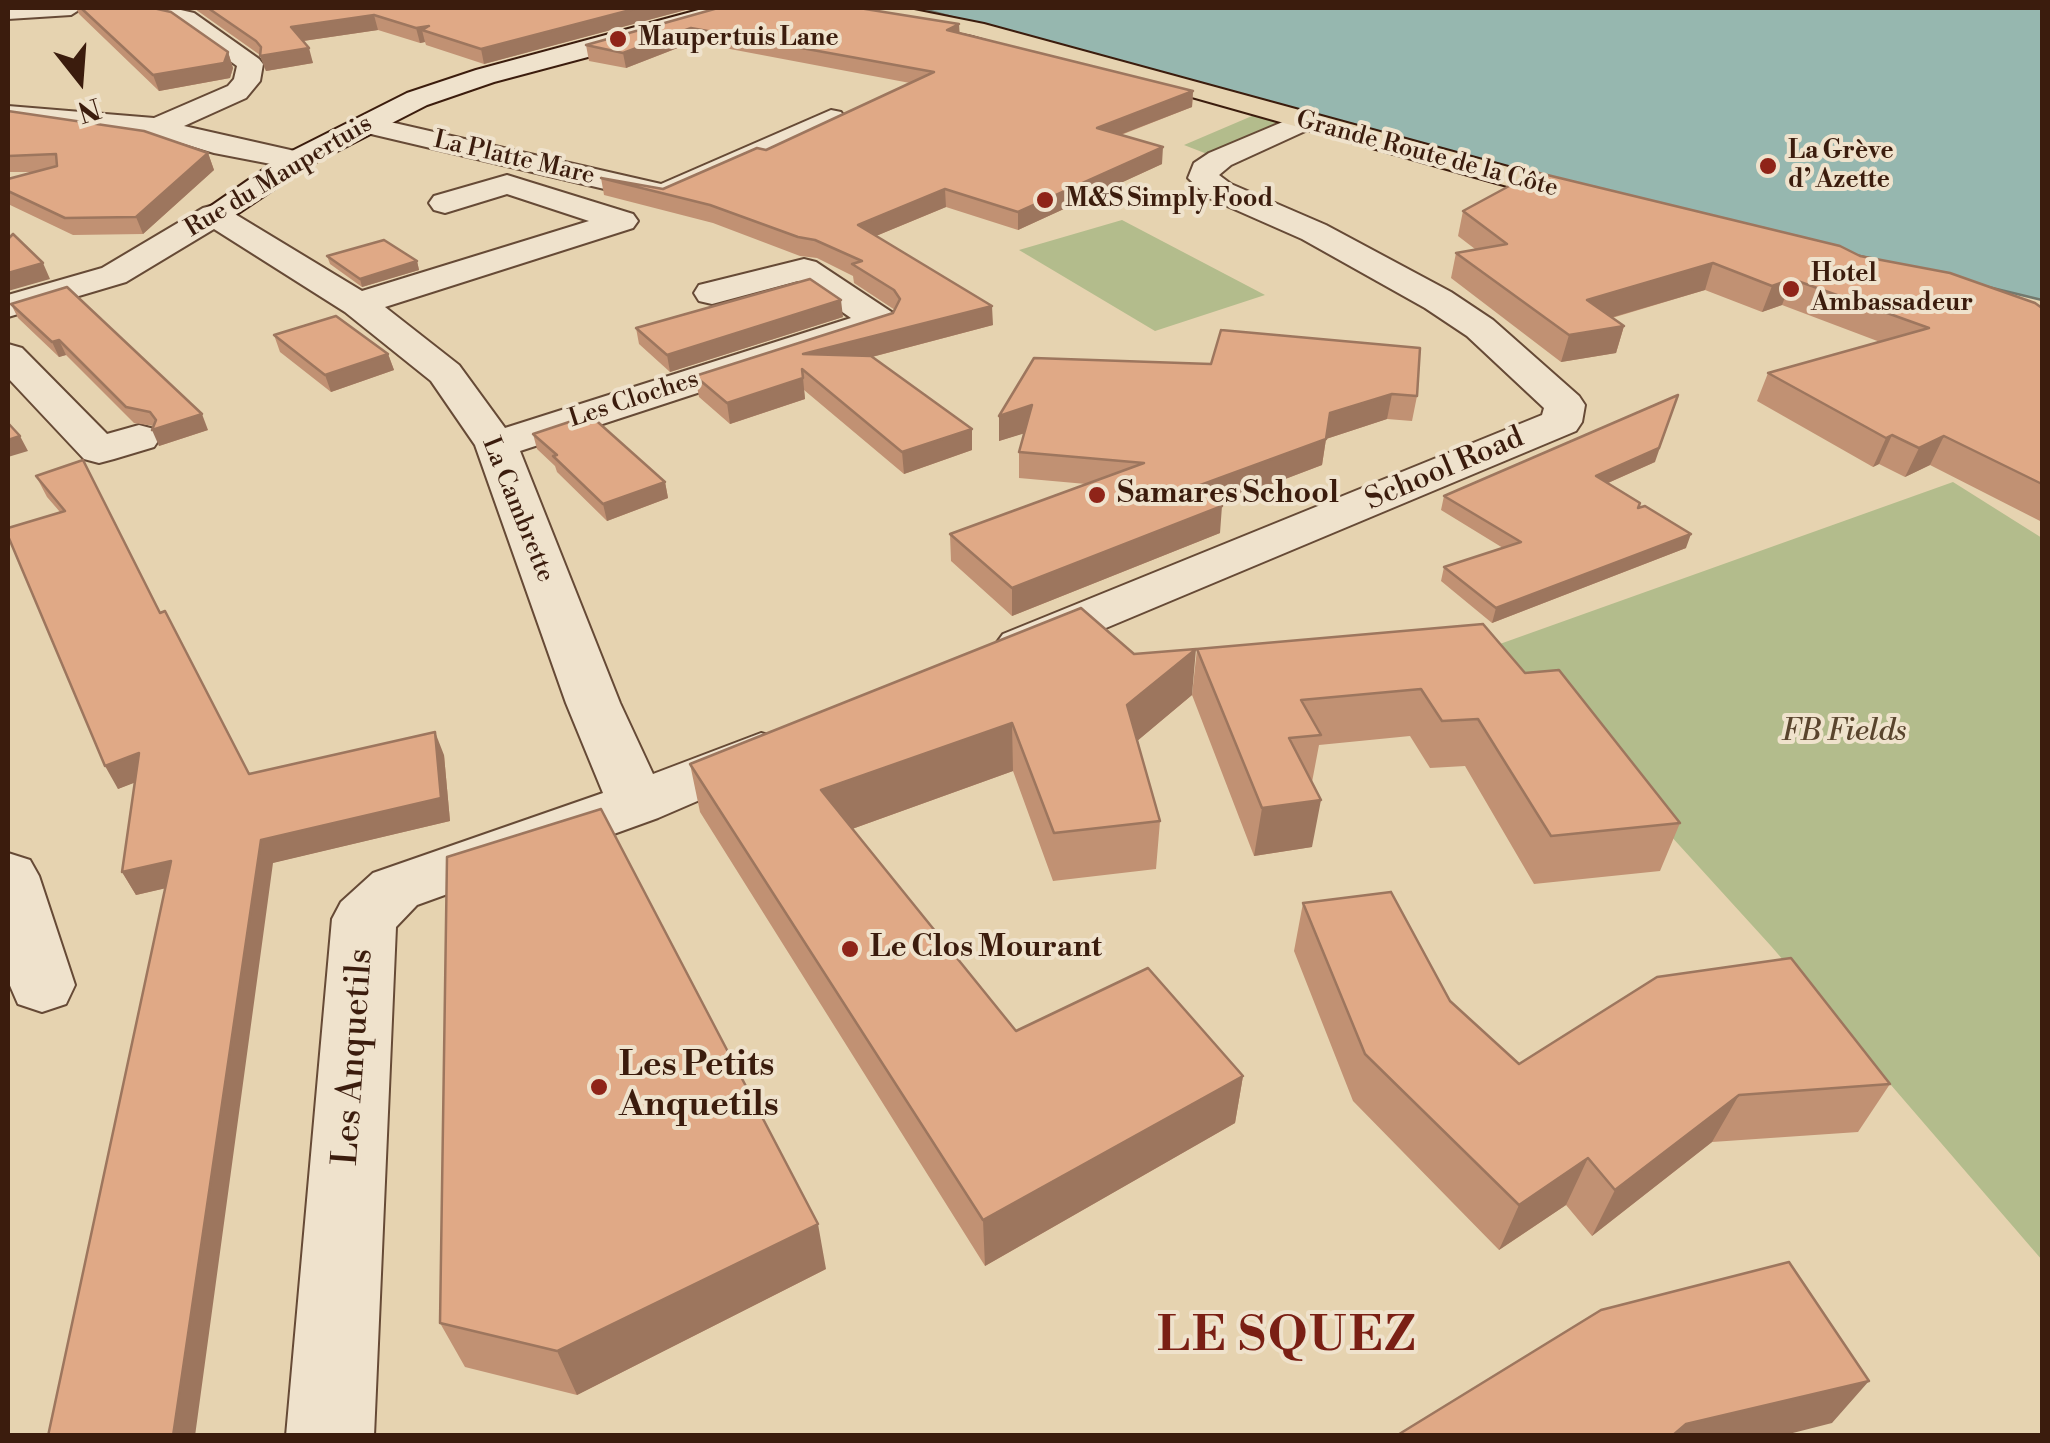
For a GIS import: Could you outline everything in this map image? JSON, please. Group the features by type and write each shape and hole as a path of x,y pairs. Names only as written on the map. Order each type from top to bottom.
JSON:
{"main road":[{"name":"Grande Route de la Côte","path":"872,8 976,29 1619,206"}],"street":[{"path":"8,12 72,8"},
{"path":"110,8 147,8 186,18 250,64 248,81 237,92 158,126"},
{"name":"Rue du Maupertuis","path":"8,306 114,275 297,160 417,99 728,8"},
{"path":"8,114 158,126 214,144 297,160"},
{"name":"La Platte Mare","path":"364,124 664,194 831,118"},
{"name":"School Road","path":"984,660 1561,422 1565,405 1480,328 1438,300 1314,232 1220,191 1203,178 1205,169 1220,159 1304,121"},
{"path":"358,304 622,221 507,184 445,203"},
{"name":"La Cambrette","path":"214,215 358,304 445,373 496,445 593,703 637,803"},
{"name":"Les Cloches","path":"496,445 880,321 804,269 712,293"},
{"path":"8,356 99,450 140,438"},
{"path":"637,803 793,738"},
{"name":"Les Anquetils","path":"330,1436 364,919 395,888 637,803"},
{"path":"8,876 42,984"}],"green space":[{"path":"1266,110 1304,121 1220,159 1184,145"},
{"path":"1122,220 1265,295 1155,331 1019,250"},
{"name":"FB Fields","path":"1953,482 2042,538 2042,1260 1771,946 1497,645"}],"water":[{"name":"La Grève d’ Azette","path":"919,8 2042,8 2042,300 1546,180"}],"building":[{"path":"81,8 153,8 171,12 228,52 224,63 153,75"},
{"path":"208,8 638,8 481,49 422,30 429,26 416,28 374,15 291,27 309,48 260,56 261,47 256,41"},
{"path":"718,8 859,8 959,24 947,30 1193,91 1097,128 1163,147 1018,212 945,189 858,225 992,306 803,354 871,356 972,429 902,452 802,369 803,378 727,403 695,376 893,313 900,299 894,290 852,264 862,261 815,240 710,205 601,178 663,189 757,148 766,150 934,72 691,28 623,53 586,45"},
{"path":"8,111 144,131 208,153 136,217 65,218 8,191 8,179 57,166 56,154 8,156"},
{"path":"1535,172 1840,246 1860,256 1950,273 2035,303 2042,308 2042,484 1944,436 1919,448 1892,435 1886,438 1768,373 1929,328 1792,279 1772,286 1713,263 1587,300 1624,326 1569,335 1456,253 1507,244 1463,211"},
{"path":"13,234 43,263 8,273 8,239"},
{"path":"384,240 417,261 360,279 327,256"},
{"path":"810,279 841,300 667,355 636,328"},
{"path":"67,287 202,414 152,430 156,420 150,412 126,407 59,340 52,342 11,304"},
{"path":"336,316 388,354 325,375 274,335"},
{"path":"1221,330 1420,348 1417,396 1392,394 1330,413 1326,439 1195,487 1222,506 1012,588 950,534 1144,463 1019,452 1032,405 999,416 1034,358 1211,364"},
{"path":"1678,395 1659,448 1596,476 1640,503 1638,508 1645,506 1691,534 1496,608 1444,567 1521,542 1444,496"},
{"path":"590,415 665,482 603,504 533,434"},
{"path":"8,423 20,436 8,440"},
{"path":"83,460 160,613 165,611 249,774 435,732 441,798 261,840 173,1436 48,1436 171,861 122,872 139,753 105,766 8,536 8,528 65,511 36,476"},
{"name":"Le Clos Mourant","path":"1081,608 1134,654 1196,649 1127,705 1160,821 1054,833 1012,723 821,790 1016,1031 1148,968 1243,1076 983,1220 690,764"},
{"path":"1483,624 1525,673 1559,670 1680,823 1551,836 1478,719 1442,721 1421,689 1301,700 1321,735 1289,738 1321,800 1262,808 1197,649"},
{"name":"Les Petits Anquetils","path":"601,809 818,1224 557,1351 440,1323 447,857"},
{"path":"1391,892 1450,1001 1519,1064 1657,977 1791,958 1890,1084 1739,1095 1615,1190 1588,1158 1519,1205 1365,1054 1303,903"},
{"path":"1789,1262 1869,1381 1686,1424 1672,1436 1396,1436 1601,1310"}],"place":[{"name":"Maupertuis Lane","path":"618,39"},
{"name":"La Grève d’ Azette","path":"1768,166"},
{"name":"M&S Simply Food","path":"1045,200"},
{"name":"Hotel Ambassadeur","path":"1791,289"},
{"name":"Samares School","path":"1097,495"},
{"name":"Le Clos Mourant","path":"850,949"},
{"name":"Les Petits Anquetils","path":"599,1087"}],"district":[{"name":"LE SQUEZ","path":"1287,1339"}]}
